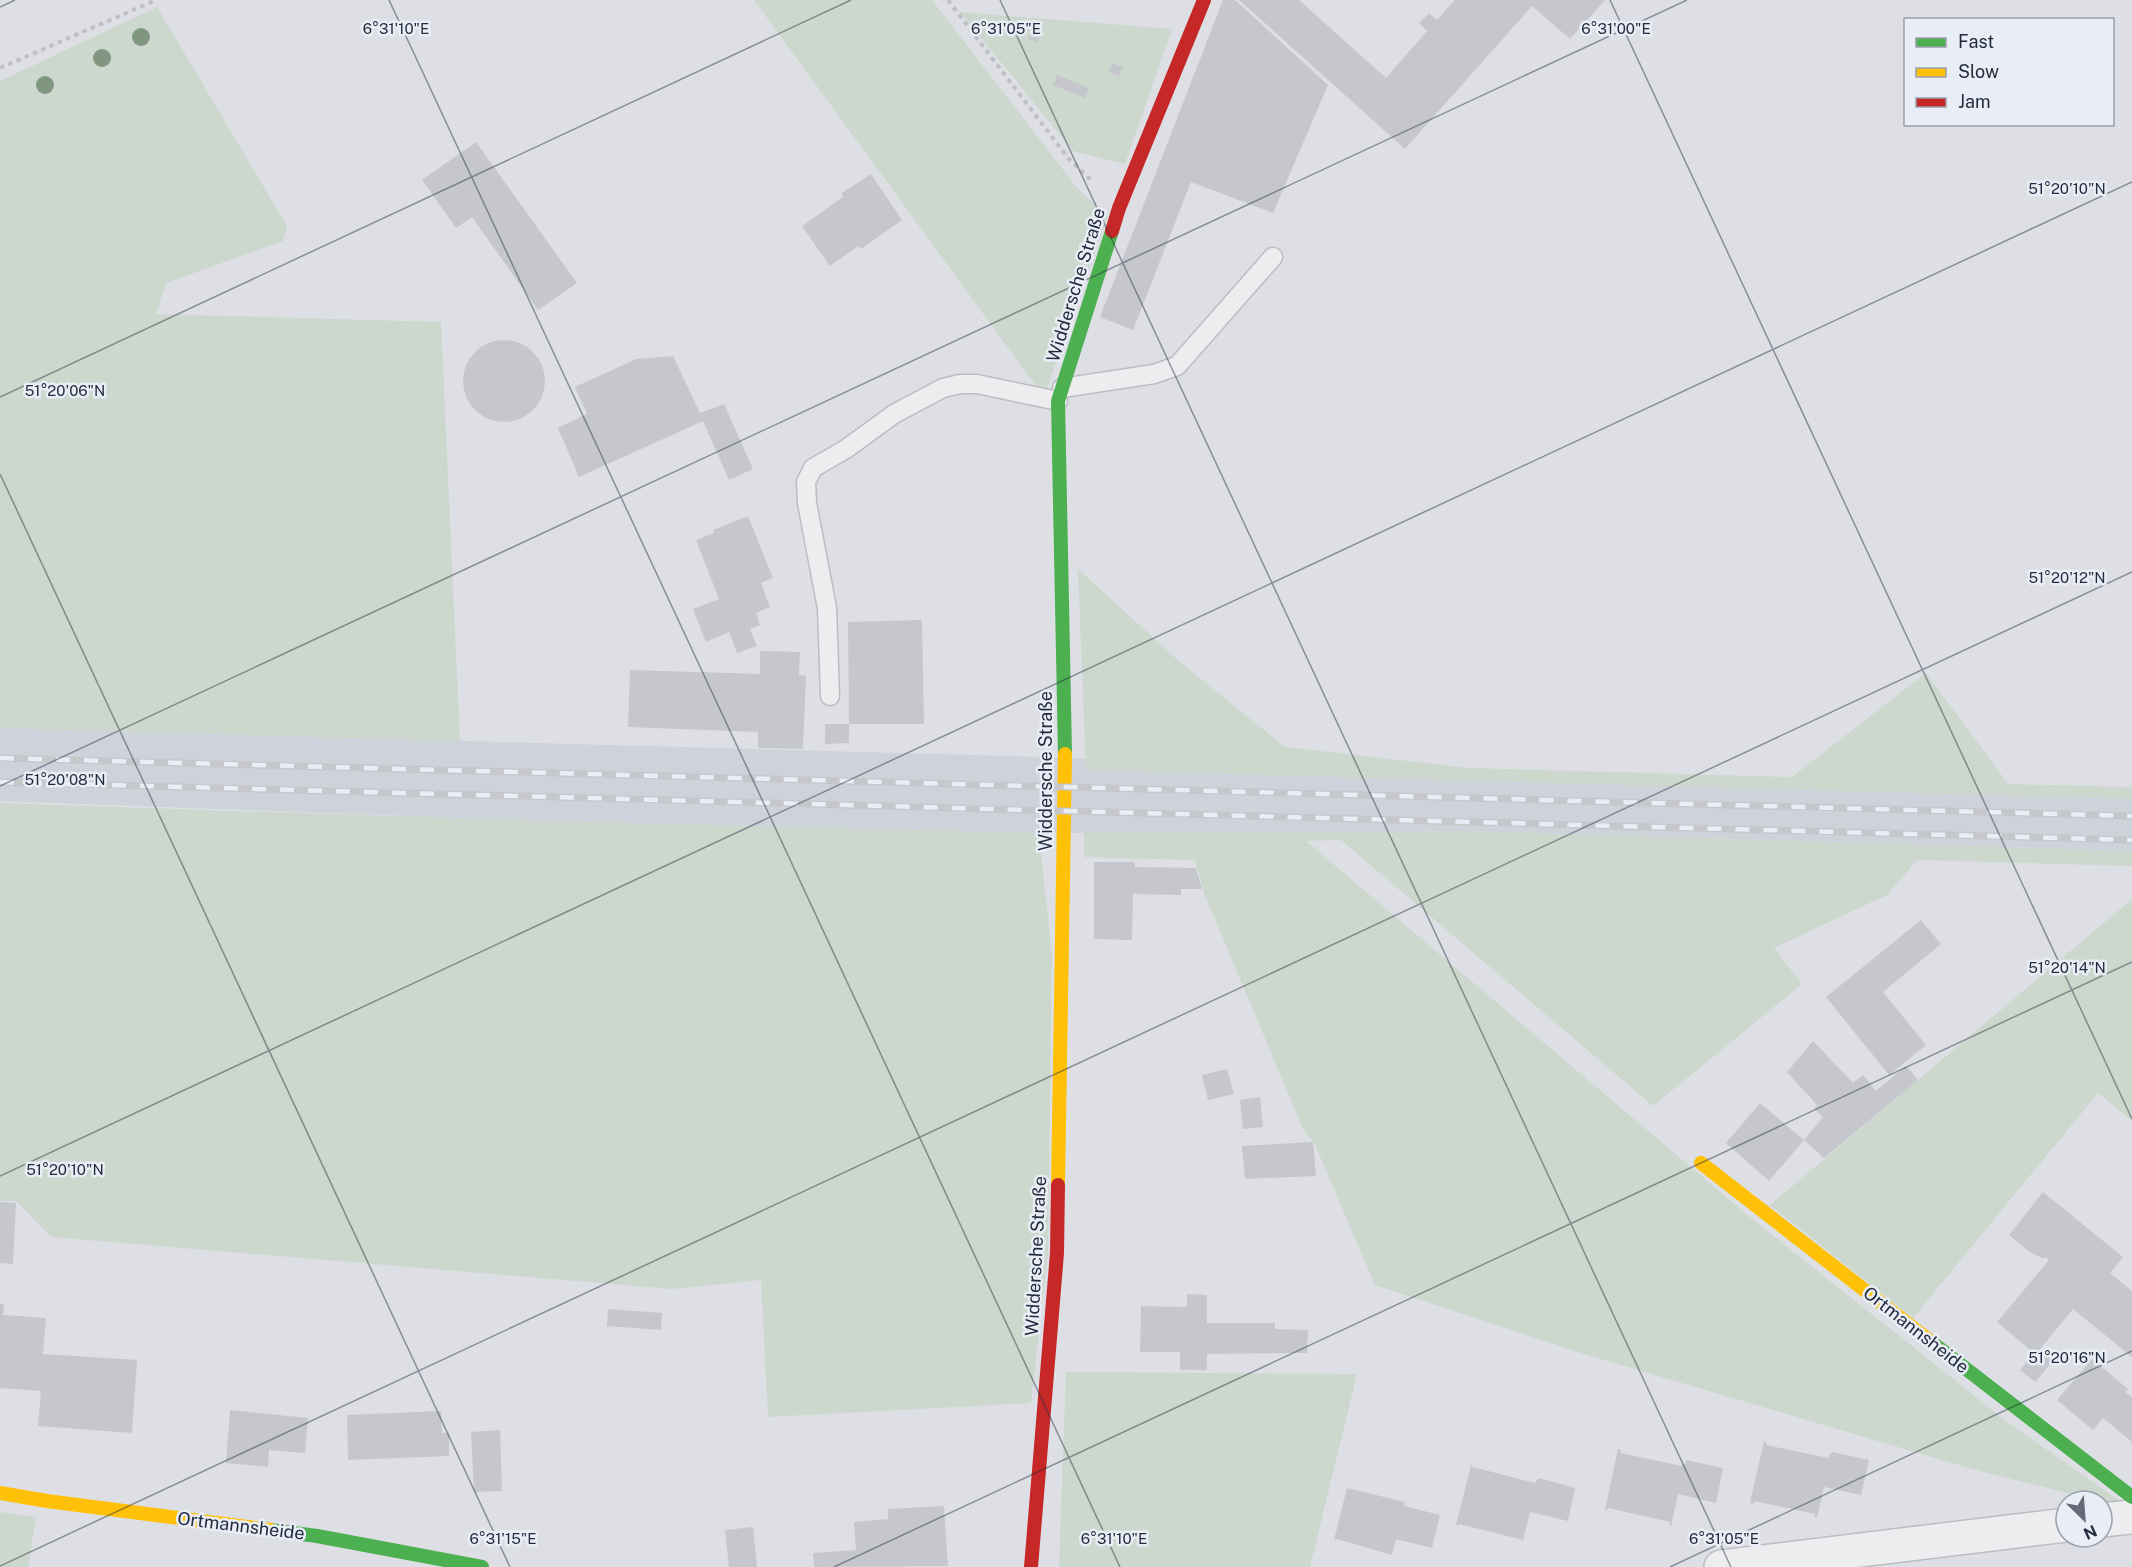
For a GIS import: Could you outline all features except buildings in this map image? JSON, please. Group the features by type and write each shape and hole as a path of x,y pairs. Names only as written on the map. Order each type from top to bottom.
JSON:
{"street":[{"name":"Widdersche Straße","path":"1031,1567 1057,1253 1066,787 1060,395 1119,208 1204,0"},
{"name":"Ortmannsheide","path":"1701,1163 2132,1497"},
{"name":"Ortmannsheide","path":"0,1493 317,1536 482,1567"},
{"path":"2114,1519 2132,1517"},
{"path":"1721,1567 2054,1526"}],"lane":[{"path":"830,696 827,608 807,503 806,482 813,468 846,449 894,414 943,388 960,384 977,384 1060,395 1154,374 1177,366 1273,256"}],"path":[{"path":"0,68 156,0"},
{"path":"948,0 1068,158 1119,208"}],"shaded area":[{"path":"754,0 932,0 1078,189 1108,216 1044,397"},
{"path":"157,7 287,226 283,241 166,283 156,314 441,322 460,741 0,728 0,81"},
{"path":"960,12 1172,29 1125,164 1073,151"},
{"path":"1078,569 1180,662 1285,747 1470,768 1792,777 1926,673 2008,784 2132,787 2132,799 1086,770"},
{"path":"0,728 1041,757 1086,759 1087,770 2132,799 2132,851 1470,831 1039,833 546,821 0,801"},
{"path":"0,803 546,821 1039,833 1052,958 1048,1252 1031,1403 768,1417 761,1280 672,1289 51,1237 16,1201 0,1201"},
{"path":"1470,831 2132,851 2132,866 1917,860 1887,895 1774,948 1802,984 1653,1106 1341,840 1306,841 1751,1218 2006,1421 2103,1489 2054,1490 1979,1471 1587,1355 1375,1285 1314,1142 1303,1129 1204,893 1195,860 1084,857 1084,832"},
{"path":"2132,899 2132,1121 2098,1093 1913,1318 1770,1205"},
{"path":"1066,1372 1357,1374 1310,1567 1059,1567"},
{"path":"2114,1497 2131,1509 2114,1505"},
{"path":"0,1512 36,1517 28,1567 0,1567"}],"railway":[{"path":"0,758 2132,816"},
{"path":"0,782 2132,840"}],"traffic: fast":[{"path":"1065,754 1058,401 1112,231"},
{"path":"1930,1341 2132,1497"},
{"path":"271,1530 317,1536 482,1567"}],"traffic: slow":[{"path":"1058,1185 1065,754"},
{"path":"1701,1163 1930,1341"},
{"path":"0,1493 271,1530"}],"traffic: jam":[{"path":"1112,231 1119,208 1204,0"},
{"path":"1031,1567 1057,1253 1058,1185"}]}
